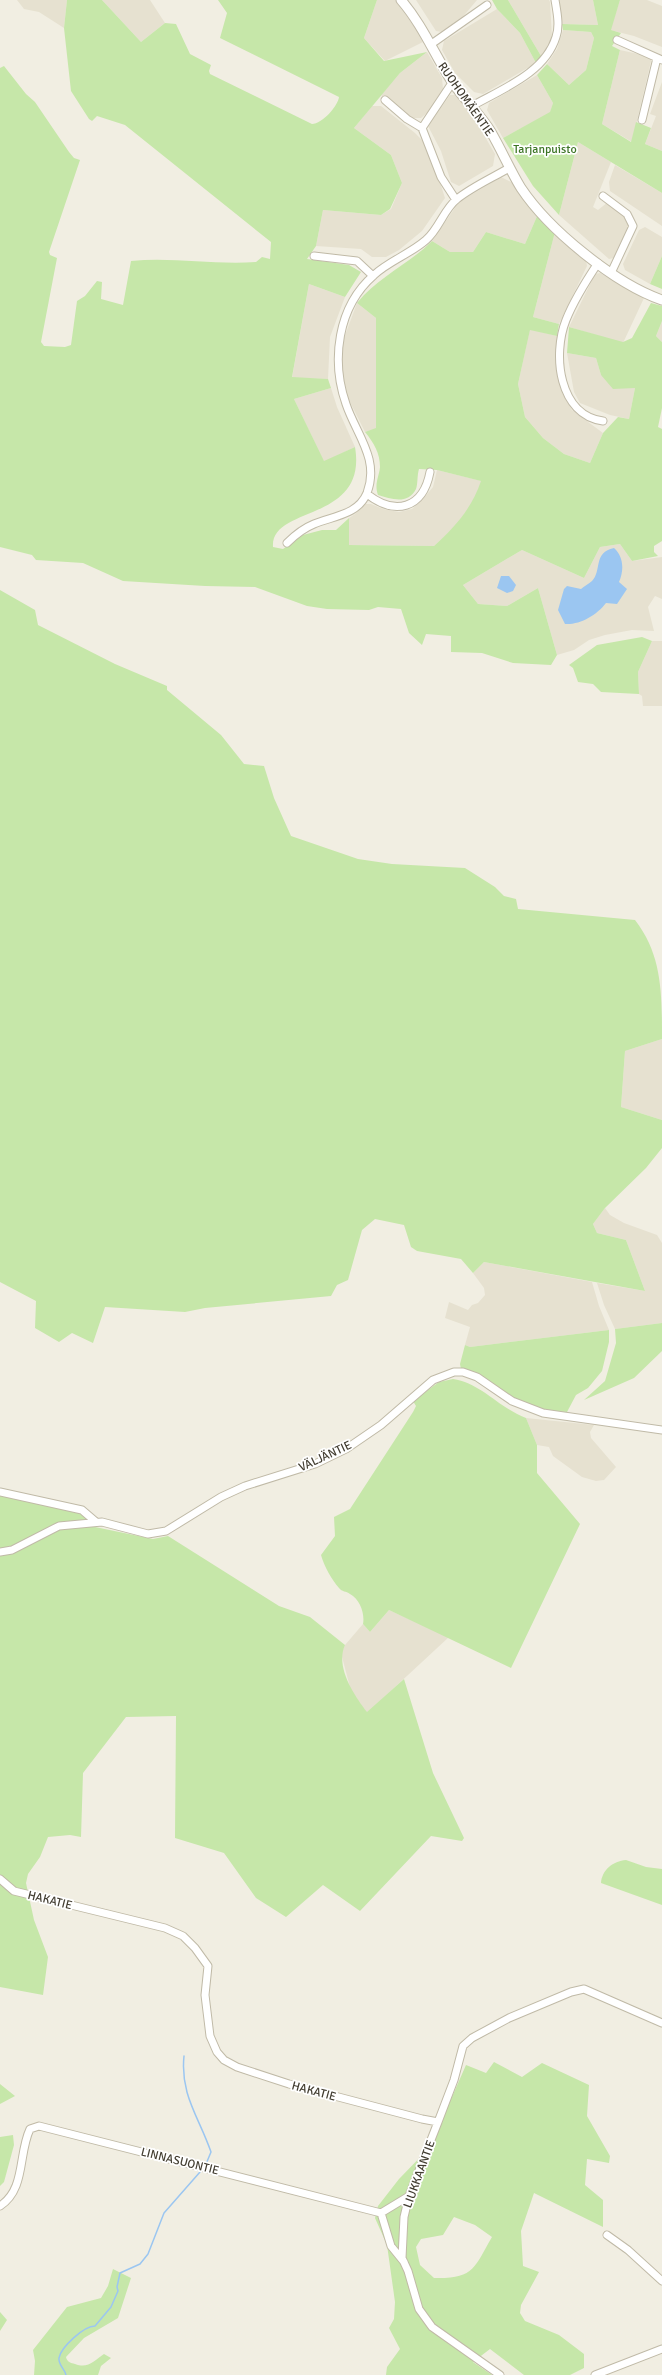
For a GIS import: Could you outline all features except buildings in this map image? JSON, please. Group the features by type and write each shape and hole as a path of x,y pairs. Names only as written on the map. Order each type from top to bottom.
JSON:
{"street":[{"name":"RUOHOMÄENTIE","path":"401,0 423,30 452,83 472,106 491,132 509,168 533,205 611,273 636,289 662,300"},
{"path":"472,106 532,71 542,62 557,37 558,20 555,0"},
{"path":"430,45 487,5"},
{"path":"616,40 659,59 642,120"},
{"path":"422,128 452,83"},
{"path":"385,100 407,119 422,128 441,177 456,200"},
{"path":"287,543 306,528 345,515 357,506 367,494 370,479 369,454 345,403 338,374 338,352 341,332 348,311 373,276 415,250 428,239 456,200 509,168"},
{"path":"603,196 627,214 633,226 611,273"},
{"path":"314,256 357,261 373,276"},
{"path":"598,263 566,321 561,338 560,357 561,372 568,398 585,416 603,421"},
{"path":"367,494 384,504 396,507 405,506 413,503 422,494 428,484 430,472"},
{"name":"VÄLJÄNTIE","path":"0,1552 12,1550 59,1526 96,1522 148,1534 166,1531 221,1497 245,1486 315,1464 346,1449 381,1425 433,1380 454,1372 463,1372 477,1377 512,1401 543,1413 662,1430"},
{"path":"0,1492 82,1510 96,1522"},
{"name":"HAKATIE","path":"0,1879 14,1891 165,1928 183,1936 195,1948 208,1966 205,1995 210,2036 219,2056 228,2063 288,2084 438,2122"},
{"path":"438,2122 454,2080 463,2046 472,2038 508,2018 571,1992 584,1989 662,2023"},
{"name":"LIUKKAANTIE","path":"438,2122 409,2196 402,2241 404,2262 419,2309 432,2327 500,2375"},
{"name":"LINNASUONTIE","path":"0,2206 12,2194 17,2185 27,2135 33,2126 39,2126 381,2213"},
{"path":"404,2262 391,2246 381,2213 409,2196"},
{"path":"607,2235 628,2250 662,2281"},
{"path":"595,2375 662,2349"}],"shaded area":[{"path":"17,0 67,0 64,28 39,12 24,9"},
{"path":"102,0 150,0 165,23 141,42"},
{"path":"377,0 396,0 413,22 423,42 385,61 364,38"},
{"path":"416,0 477,0 461,19 442,32 436,31"},
{"path":"508,0 549,0 552,37 547,49 541,56"},
{"path":"557,0 593,0 598,25 562,24"},
{"path":"620,0 647,0 662,6 662,47 634,36 610,30"},
{"path":"497,9 520,33 536,63 483,94 474,92 455,73 442,50 444,41"},
{"path":"563,30 591,32 594,38 586,70 569,85 547,64 557,49"},
{"path":"620,50 652,57 632,142 602,124"},
{"path":"427,52 442,78 443,89 428,112 421,118 411,118 381,95 400,73"},
{"path":"537,75 553,103 550,113 503,138 487,110 489,103"},
{"path":"662,82 662,151 645,144 656,116 650,114"},
{"path":"450,95 456,95 467,106 495,154 493,166 459,186 451,182 441,151 428,126"},
{"path":"372,106 381,106 424,142 431,155 445,198 422,231 399,250 386,257 372,257 361,249 316,246 323,210 381,215 391,209 402,183 391,155 354,128"},
{"path":"578,142 611,162 593,207 598,210 608,202 627,215 630,225 614,258 609,259 559,215"},
{"path":"615,165 662,193 662,226 610,191 609,182"},
{"path":"501,177 513,183 538,214 525,244 486,232 473,252 450,252 432,241 459,202"},
{"path":"645,227 662,237 662,256 650,284 625,270 623,264 639,230"},
{"path":"555,232 586,260 587,266 559,324 533,317"},
{"path":"600,273 644,298 623,343 569,327 595,274"},
{"path":"309,284 345,297 330,337 328,379 292,378"},
{"path":"357,303 376,318 376,429 365,432 345,392 341,368 344,338"},
{"path":"662,321 662,342 656,336"},
{"path":"530,329 557,336 557,360 562,393 572,410 603,433 590,463 564,454 543,438 525,417 518,384"},
{"path":"567,353 596,358 601,375 635,388 629,419 610,415 580,403 574,392"},
{"path":"331,388 337,407 355,447 324,462 294,399"},
{"path":"437,470 482,481 473,502 456,526 434,546 349,545 349,518 355,514 363,504 371,504 383,509 399,512 412,509 433,487"},
{"path":"620,544 632,561 662,557 662,599 655,596 648,607 654,631 632,630 605,635 589,640 574,650 557,655 538,588 507,606 478,604 463,585 522,550 584,578 600,547"},
{"path":"652,641 662,641 662,706 643,706 642,696 639,694 638,672"},
{"path":"662,1039 662,1120 621,1107 625,1051"},
{"path":"605,1208 610,1215 624,1223 657,1235 662,1243 662,1323 615,1329 604,1305 597,1283 645,1291 626,1240 597,1233 593,1224"},
{"path":"484,1262 592,1282 599,1306 609,1330 470,1347 465,1345 470,1327 445,1318 449,1302 468,1310 472,1305 478,1303 485,1295 484,1288 473,1273"},
{"path":"526,1418 594,1425 590,1432 591,1438 616,1467 604,1480 596,1481 582,1477 553,1456 549,1447 537,1445"},
{"path":"389,1610 449,1637 367,1713 351,1691 341,1653 345,1645 363,1624 370,1632"}],"green space":[{"path":"67,0 102,0 141,42 165,23 176,24 190,54 211,65 209,71 210,74 312,124 320,121 329,114 336,105 339,97 220,38 227,13 218,0 377,0 364,38 384,61 427,52 400,73 354,128 391,155 402,183 390,209 381,215 323,210 316,246 307,259 349,265 361,272 345,297 309,284 292,377 328,379 331,388 294,399 324,461 355,447 355,471 347,489 334,501 318,510 286,524 276,534 273,547 283,549 303,535 322,530 336,530 349,518 349,545 434,546 456,524 473,500 481,481 437,470 419,469 416,489 409,497 399,500 378,495 376,487 380,467 379,457 374,444 365,432 376,428 376,318 357,303 375,285 432,241 450,252 473,252 486,232 525,244 538,214 555,232 533,317 559,324 557,336 530,330 518,384 525,417 543,438 564,454 590,463 603,433 618,417 629,419 635,388 613,389 601,375 596,358 567,353 569,327 623,342 632,338 651,303 662,306 662,321 656,336 662,342 662,408 658,427 662,429 662,541 654,546 654,552 658,556 632,561 620,544 600,547 584,578 522,550 463,585 478,604 507,606 538,588 557,655 551,665 513,663 482,653 451,652 451,636 426,634 422,645 409,633 401,609 378,607 369,610 327,609 307,606 255,587 205,586 123,581 83,563 36,560 32,555 0,547 0,68 4,66 26,94 35,102 69,152 74,158 80,160 49,252 50,255 57,258 41,342 44,346 65,347 71,345 77,301 85,296 97,281 102,282 101,299 123,305 131,261 162,260 240,263 256,262 262,257 270,259 271,242 125,125 97,116 92,121 89,119 71,91 64,28"},
{"path":"492,0 508,0 541,56 536,63 520,33 497,9"},
{"name":"Tarjanpuisto","path":"593,0 620,0 611,30 621,33 612,46 620,50 602,124 631,142 636,122 651,128 645,144 662,151 662,193 578,142 559,215 533,186 503,138 550,112 553,103 537,75 547,64 569,85 586,70 594,38 591,32 563,30 562,24 598,25"},
{"path":"662,256 662,289 650,284"},
{"path":"0,590 35,610 38,625 115,664 167,686 167,690 221,735 244,764 264,766 274,798 291,836 358,859 392,864 465,868 495,887 504,896 516,899 518,909 635,920 651,947 659,975 662,1006 662,1039 625,1051 621,1107 662,1120 662,1148 646,1168 605,1208 593,1224 597,1233 626,1240 645,1291 484,1262 473,1273 461,1259 417,1251 411,1247 404,1225 375,1219 362,1230 348,1280 337,1285 331,1296 205,1308 185,1312 105,1307 93,1343 72,1333 59,1342 35,1328 36,1301 0,1282"},
{"path":"642,637 652,641 638,672 639,694 601,692 593,684 578,682 573,668 569,665 597,645"},
{"path":"662,1323 662,1351 634,1378 584,1400 605,1381 616,1343 615,1329"},
{"path":"609,1330 609,1342 602,1371 588,1388 576,1395 567,1412 538,1408 512,1398 461,1369 460,1364 465,1345 470,1347"},
{"path":"453,1379 472,1385 516,1414 526,1418 537,1445 537,1473 580,1524 511,1668 389,1610 370,1632 363,1624 362,1611 357,1599 349,1593 341,1590 336,1585 326,1568 321,1555 335,1536 334,1517 350,1509 413,1412 416,1406 413,1401 439,1382"},
{"path":"0,1490 71,1504 95,1527 153,1539 168,1536 279,1606 310,1617 345,1645 342,1662 344,1671 352,1689 367,1712 404,1679 433,1773 464,1838 462,1841 431,1836 360,1911 323,1885 286,1917 256,1898 224,1853 175,1838 176,1716 126,1717 83,1773 81,1837 70,1835 48,1837 40,1857 28,1874 26,1883 34,1920 48,1957 43,1995 0,1987"},
{"path":"626,1860 646,1867 662,1869 662,1905 601,1883 606,1870 609,1867 617,1862"},
{"path":"494,2062 522,2077 542,2063 589,2085 587,2116 610,2156 609,2163 587,2159 585,2185 603,2200 603,2227 534,2193 521,2231 523,2266 539,2272 521,2305 520,2313 525,2321 559,2335 584,2354 584,2368 570,2375 524,2375 490,2349 473,2362 492,2375 386,2375 387,2367 400,2349 389,2328 394,2319 395,2302 387,2245 375,2218 378,2206 399,2179 430,2147 466,2065 486,2073","holes":["454,2217 475,2225 492,2237 481,2257 471,2270 465,2274 457,2276 434,2278 420,2265 416,2247 421,2239 443,2235"]},
{"path":"0,2084 15,2096 0,2104"},
{"path":"13,2135 14,2145 4,2182 0,2186 0,2137"},
{"path":"113,2269 131,2278 118,2318 84,2338 66,2357 71,2363 84,2366 91,2364 104,2354 111,2358 101,2366 98,2375 34,2375 35,2361 33,2350 67,2307 101,2298 108,2286"},
{"path":"0,2312 7,2320 0,2331"}],"water":[{"path":"614,548 620,556 622,564 622,573 619,582 627,589 617,604 606,603 588,618 576,623 565,624 558,610 564,589 567,586 581,589 591,582 595,577 600,558 603,553"},
{"path":"501,576 509,576 516,585 513,591 507,593 497,588"}],"waterway":[{"path":"184,2056 185,2083 188,2094 211,2152 206,2164"},
{"path":"66,2375 59,2360 64,2348 79,2333 85,2329 95,2326 111,2307 118,2291 117,2287 120,2273 140,2264 148,2254 164,2213 200,2172"}]}
